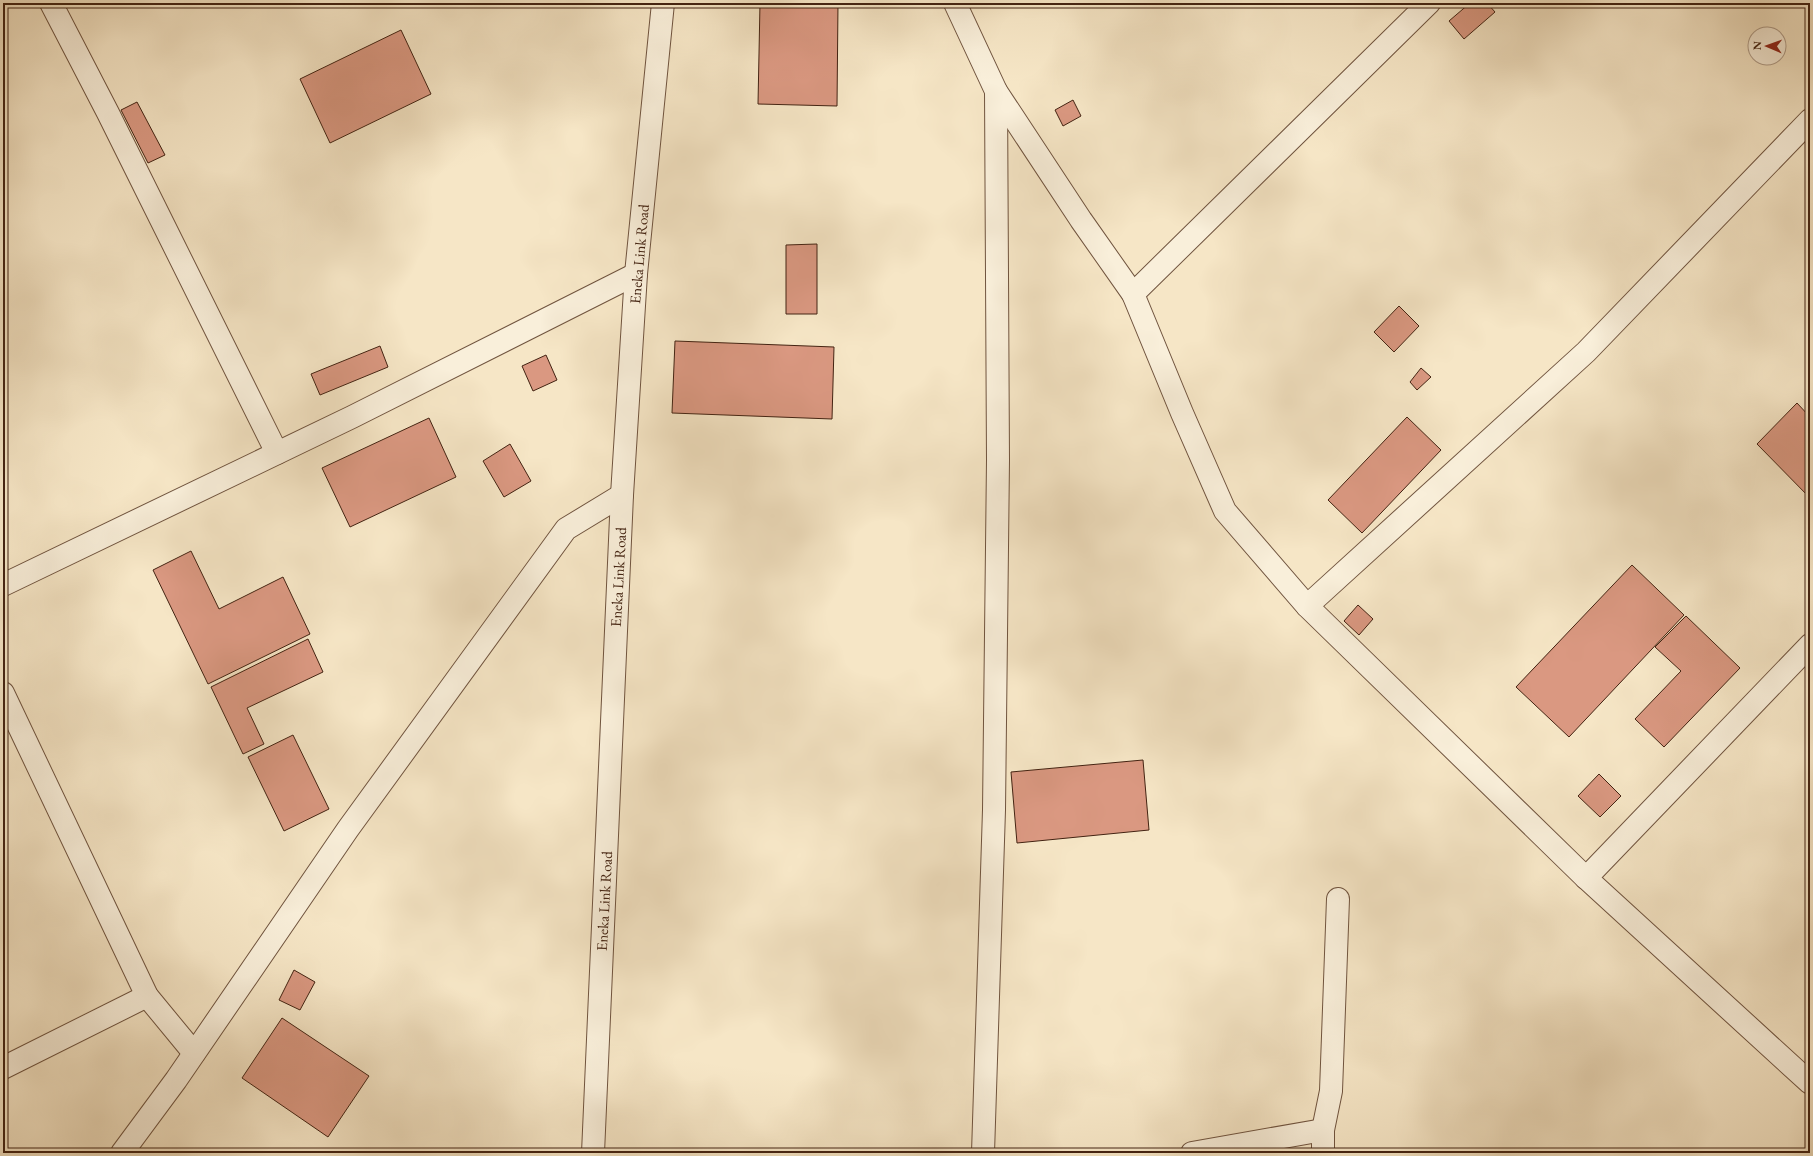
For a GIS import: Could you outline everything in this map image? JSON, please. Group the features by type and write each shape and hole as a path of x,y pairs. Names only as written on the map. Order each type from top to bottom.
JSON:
{"street":[{"path":"51,3 108,113 276,453"},
{"name":"Eneka Link Road","path":"592,1153 622,495 636,274 663,3"},
{"path":"955,3 996,91 1081,220 1133,294 1182,414 1225,511 1308,606 1586,878 1810,1083"},
{"path":"1133,294 1429,3"},
{"path":"983,1153 994,794 998,460 996,91"},
{"path":"1308,606 1586,352 1810,120"},
{"path":"3,585 276,453 636,274"},
{"path":"122,1153 194,1053 353,823 566,529 622,495"},
{"path":"1586,878 1810,645"},
{"path":"3,693 147,996 194,1053"},
{"path":"1323,1153 1323,1130 1331,1091 1338,899"},
{"path":"3,1068 147,996"},
{"path":"1192,1153 1323,1130"}],"building":[{"path":"760,3 838,3 837,106 758,104"},
{"path":"1470,3 1487,3 1495,12 1464,39 1449,21"},
{"path":"401,30 431,94 330,143 300,79"},
{"path":"1073,100 1081,116 1063,126 1055,110"},
{"path":"137,102 165,155 148,163 121,110"},
{"path":"817,244 817,314 786,314 786,245"},
{"path":"1399,306 1419,326 1394,352 1374,332"},
{"path":"675,341 834,347 832,419 672,413"},
{"path":"380,346 388,367 320,395 311,374"},
{"path":"546,355 557,380 533,391 522,366"},
{"path":"1421,368 1431,377 1417,390 1410,382"},
{"path":"1797,403 1810,417 1810,498 1757,444"},
{"path":"1407,417 1441,450 1362,533 1328,500"},
{"path":"429,418 456,477 350,527 322,468"},
{"path":"510,444 531,481 504,497 483,461"},
{"path":"191,551 219,609 283,577 310,634 208,684 153,570"},
{"path":"1632,565 1684,615 1569,737 1516,687"},
{"path":"1358,605 1373,619 1359,635 1344,621"},
{"path":"1686,616 1740,668 1664,747 1635,719 1681,671 1655,647"},
{"path":"308,639 323,672 247,708 264,744 243,754 211,687"},
{"path":"293,735 329,809 284,831 248,757"},
{"path":"1143,760 1149,830 1017,843 1011,772"},
{"path":"1599,774 1621,796 1600,817 1578,796"},
{"path":"294,970 315,982 300,1010 279,1000"},
{"path":"282,1018 369,1076 328,1137 242,1078"}]}
